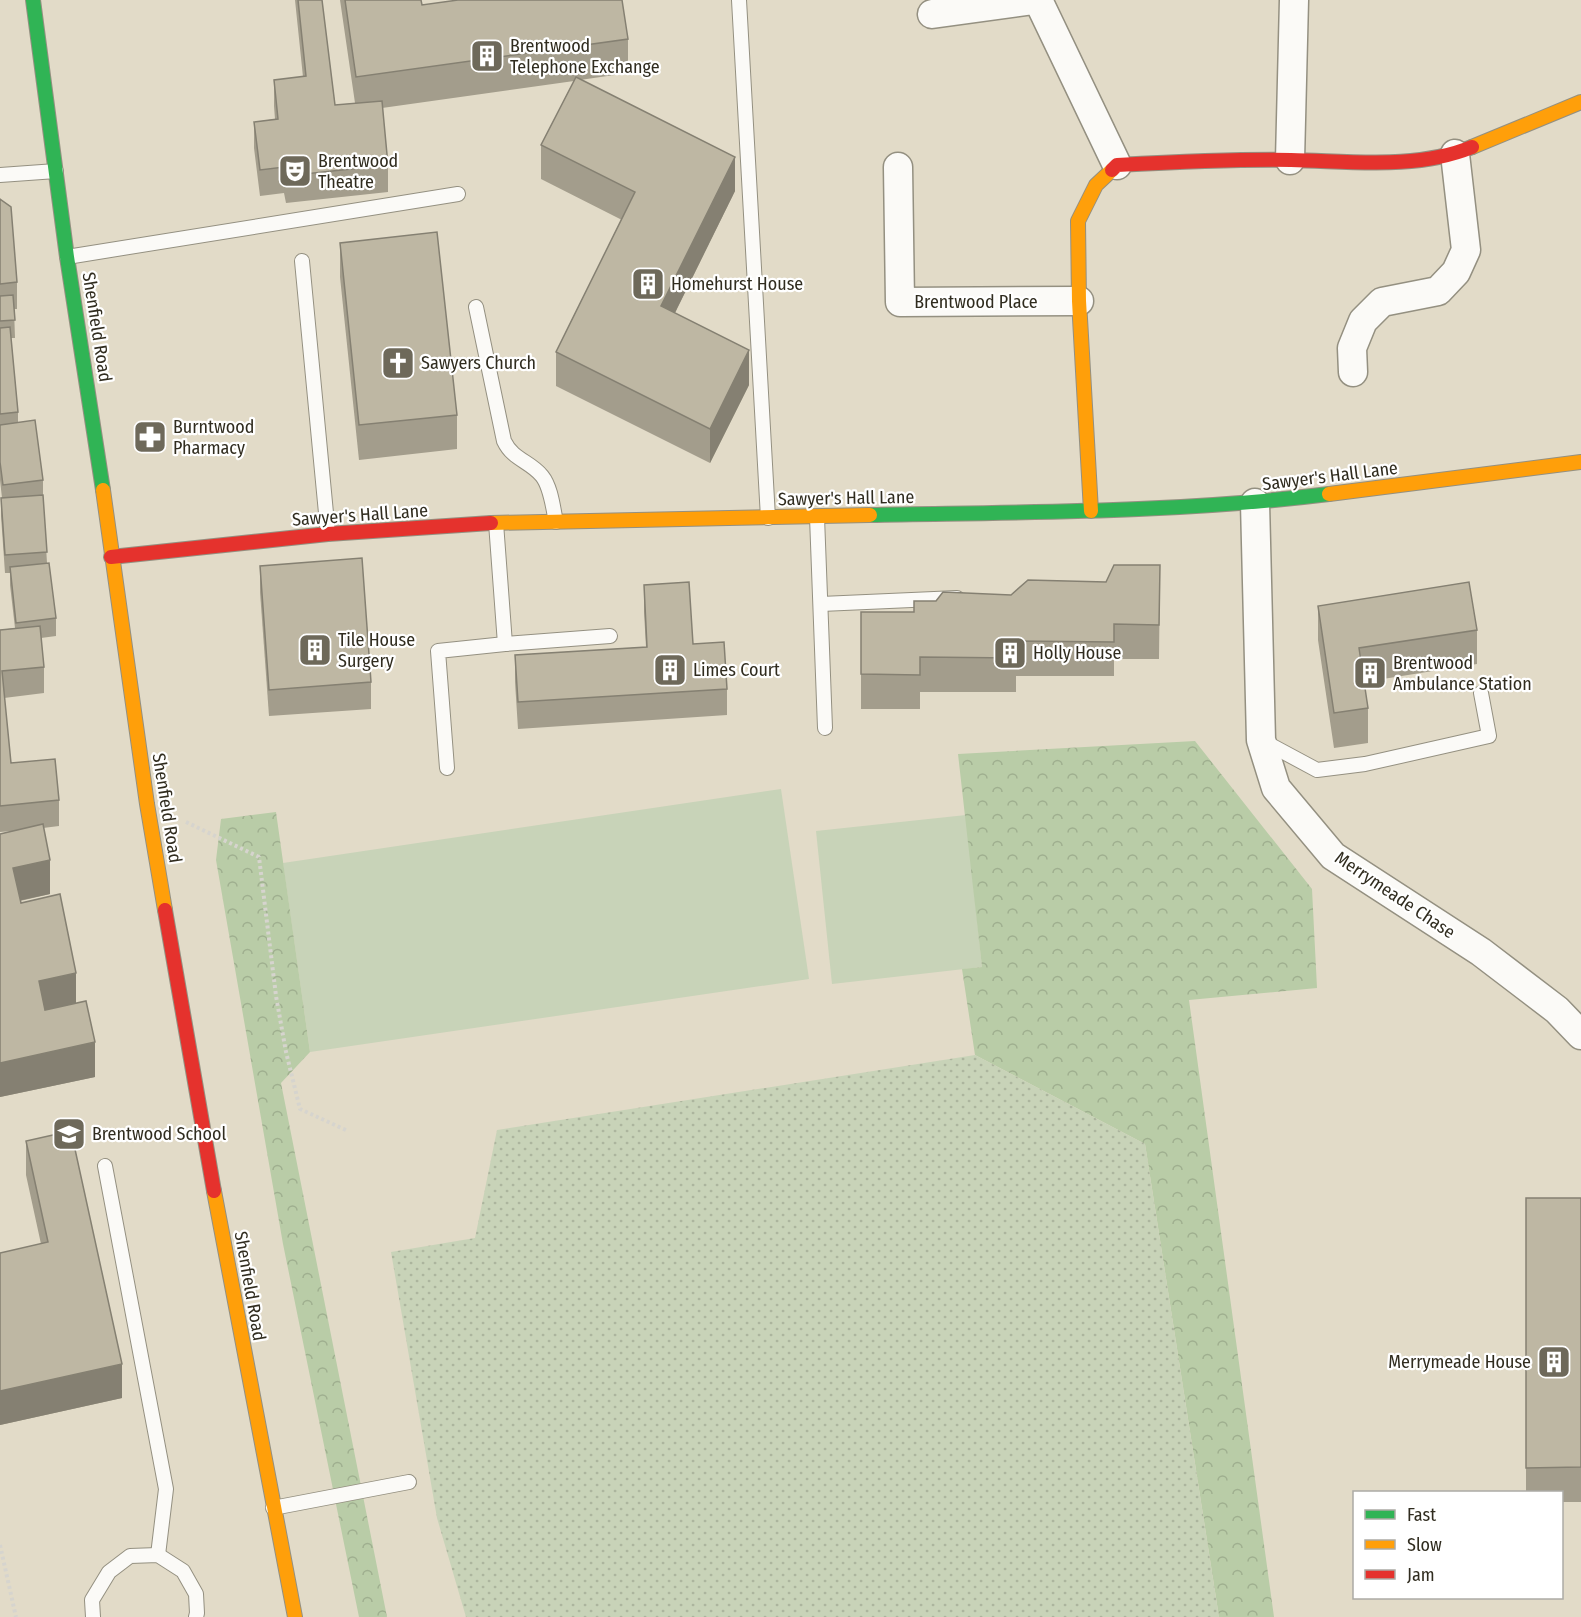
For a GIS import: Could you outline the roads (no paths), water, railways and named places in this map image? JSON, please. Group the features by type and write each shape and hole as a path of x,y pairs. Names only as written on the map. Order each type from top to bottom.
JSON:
{"street":[{"name":"Shenfield Road","path":"33,0 67,257 99,455 111,557 147,804 189,1055 295,1617"},
{"path":"932,14 1036,0 1117,165"},
{"path":"1290,160 1294,0"},
{"path":"1091,511 1079,301 1078,221 1096,185 1117,165 1215,160 1389,163 1455,154 1581,102"},
{"path":"1353,372 1352,348 1363,321 1382,302 1438,291 1456,272 1466,250 1455,154"},
{"name":"Brentwood Place","path":"898,167 900,302 1079,301"},
{"name":"Sawyer's Hall Lane","path":"111,557 328,534 496,523 1091,511 1255,503 1581,462"},
{"name":"Merrymeade Chase","path":"1255,503 1261,740 1276,788 1333,856 1481,952 1557,1010 1581,1035"}],"lane":[{"path":"739,0 768,518"},
{"path":"0,175 56,171"},
{"path":"67,257 458,194"},
{"path":"302,261 328,534"},
{"path":"476,307 504,441 516,458 541,474 546,482 556,522"},
{"path":"817,517 825,728"},
{"path":"496,523 505,644"},
{"path":"821,604 974,597"},
{"path":"447,768 438,651 610,636"},
{"path":"1261,740 1317,770 1365,764 1489,736 1481,693"},
{"path":"105,1166 166,1489 158,1555"},
{"path":"273,1508 409,1482"},
{"path":"93,1617 92,1600 109,1572 130,1556 158,1555 183,1571 196,1594 196,1617"}],"place":[{"name":"Brentwood Telephone Exchange","path":"487,56"},
{"name":"Brentwood Theatre","path":"295,171"},
{"name":"Homehurst House","path":"648,284"},
{"name":"Sawyers Church","path":"398,363"},
{"name":"Burntwood Pharmacy","path":"150,437"},
{"name":"Tile House Surgery","path":"315,650"},
{"name":"Holly House","path":"1010,653"},
{"name":"Limes Court","path":"670,670"},
{"name":"Brentwood Ambulance Station","path":"1370,673"},
{"name":"Brentwood School","path":"69,1134"},
{"name":"Merrymeade House","path":"1554,1362"}]}
